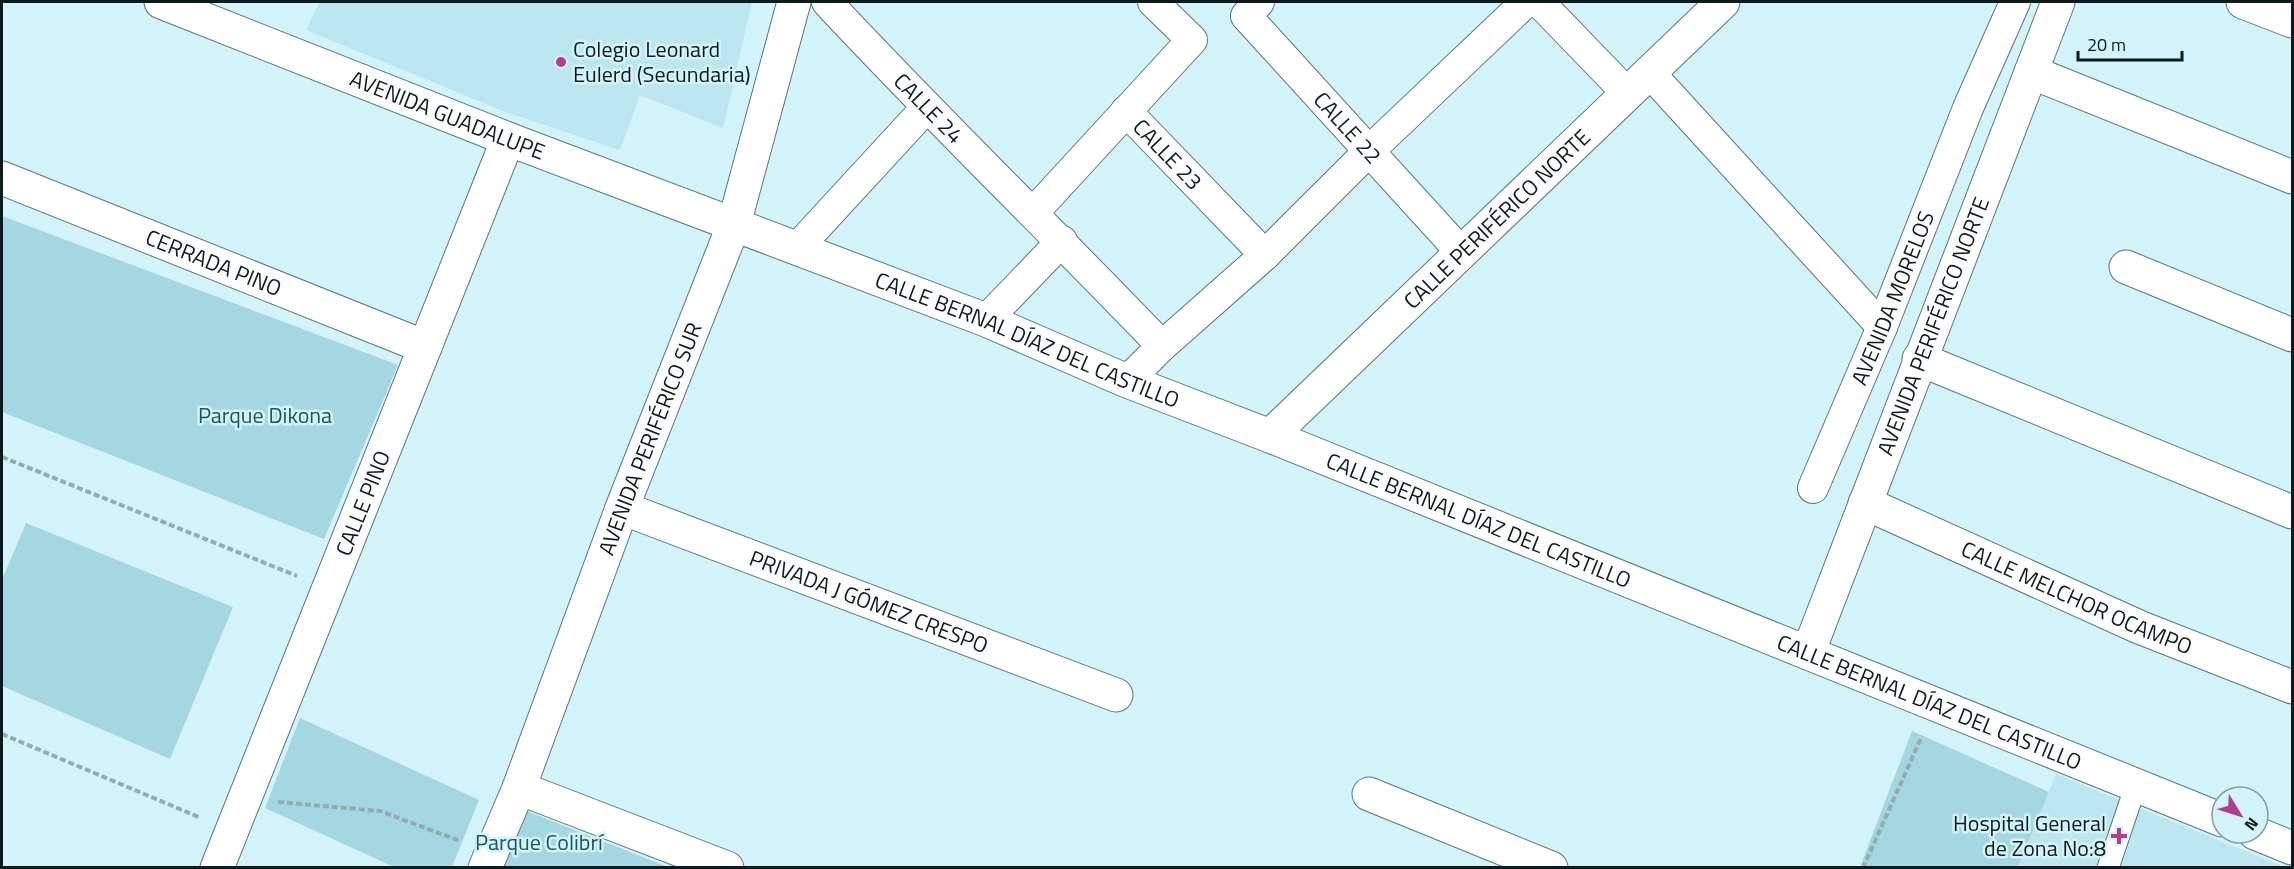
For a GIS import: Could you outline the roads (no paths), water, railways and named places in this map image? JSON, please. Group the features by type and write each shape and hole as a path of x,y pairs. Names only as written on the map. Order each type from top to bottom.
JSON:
{"street":[{"name":"AVENIDA GUADALUPE","path":"161,2 508,139 734,224"},
{"name":"AVENIDA PERIFÉRICO SUR","path":"488,860 519,788 622,508 734,224 794,2"},
{"name":"CALLE 24","path":"826,2 926,108 1062,241 1162,346"},
{"name":"CALLE 23","path":"1153,2 1192,40 1125,111 1265,255"},
{"name":"CALLE 22","path":"1259,2 1246,16 1461,252"},
{"path":"1127,381 1162,346 1265,255 1368,152 1526,2"},
{"path":"1539,2 1638,83 1882,327"},
{"name":"CALLE PERIFÉRICO NORTE","path":"1270,436 1723,2"},
{"name":"AVENIDA PERIFÉRICO NORTE","path":"1808,653 2058,2"},
{"path":"2243,2 2292,21"},
{"name":"AVENIDA MORELOS","path":"1813,489 1882,327 1968,108 2004,8"},
{"path":"2031,72 2292,177"},
{"path":"798,248 926,108"},
{"path":"1968,108 2009,133"},
{"path":"1033,213 1125,111"},
{"name":"CALLE PINO","path":"217,867 508,139"},
{"name":"CERRADA PINO","path":"2,178 425,347"},
{"name":"CALLE BERNAL DÍAZ DEL CASTILLO","path":"734,224 986,320 1127,381 1270,436 2210,815"},
{"path":"986,320 1062,241"},
{"path":"2126,267 2292,335"},
{"path":"1919,359 2292,512"},
{"name":"CALLE MELCHOR OCAMPO","path":"1865,503 2139,627 2292,687"},
{"name":"PRIVADA J GÓMEZ CRESPO","path":"622,508 1116,695"},
{"path":"519,788 727,867"},
{"path":"1369,794 1551,867"},
{"path":"2270,839 2292,848"}],"lane":[{"path":"2108,867 2136,785"}],"place":[{"name":"Colegio Leonard Eulerd (Secundaria)","path":"561,62"},
{"name":"Hospital General de Zona No:8","path":"2119,836"}],"park label":[{"name":"Parque Dikona","path":"265,415"},
{"name":"Parque Colibrí","path":"539,842"}]}
